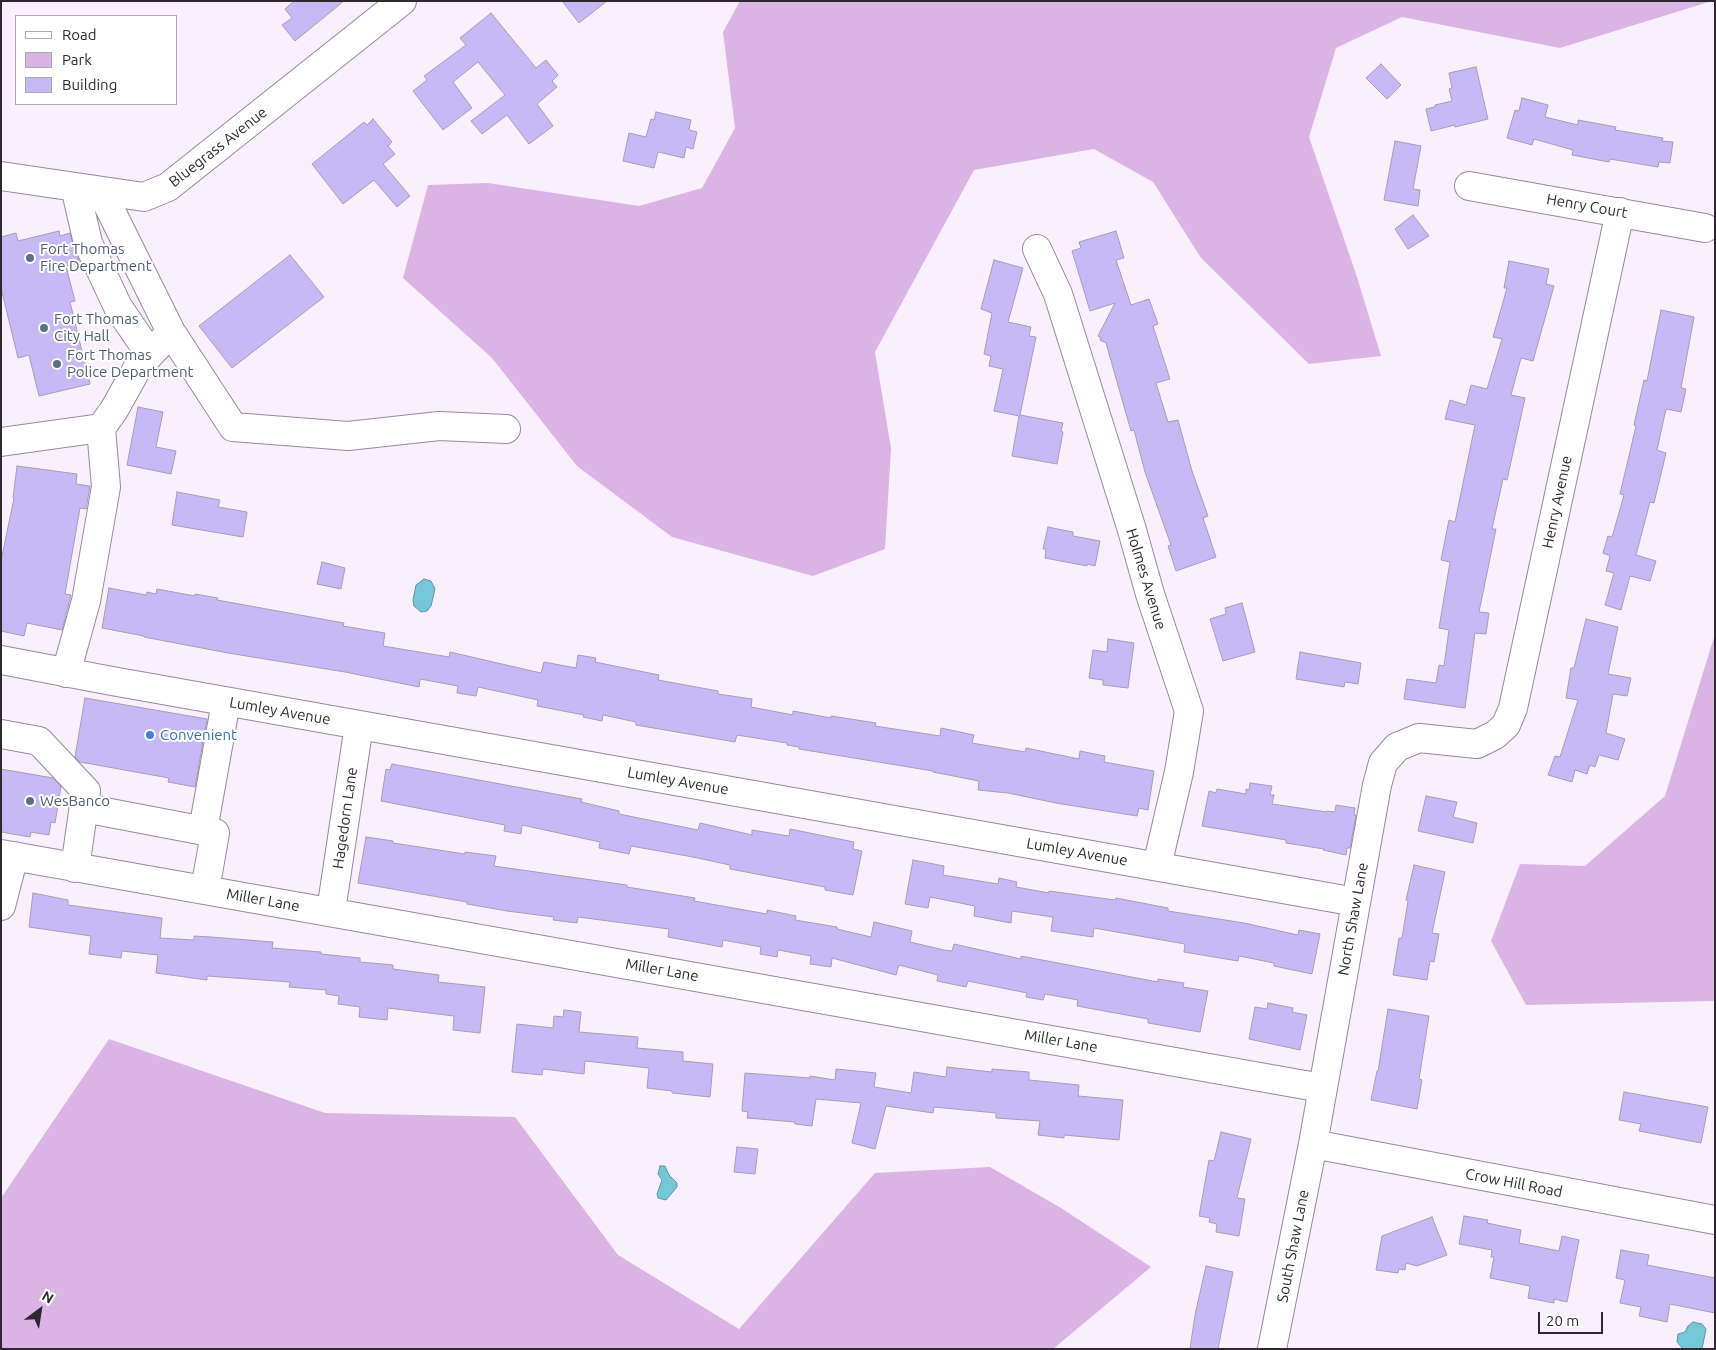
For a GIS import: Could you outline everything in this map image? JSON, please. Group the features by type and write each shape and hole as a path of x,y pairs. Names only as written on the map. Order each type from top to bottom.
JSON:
{"street":[{"name":"Bluegrass Avenue","path":"1,176 144,197 168,187 402,1"},
{"name":"Henry Court","path":"1469,186 1705,228"},
{"path":"88,189 171,332 233,427 348,436 439,426 506,428"},
{"path":"88,189 88,243 118,307 150,354"},
{"name":"Henry Avenue","path":"1444,739 1477,744 1494,736 1506,725 1513,708 1620,212"},
{"name":"Holmes Avenue","path":"1037,249 1058,294 1132,530 1150,594 1189,711 1179,772 1157,866"},
{"path":"66,672 86,601 106,487 101,428 114,410 138,367 171,332"},
{"path":"1,442 101,428"},
{"name":"Lumley Avenue","path":"1,660 226,702 1356,902"},
{"path":"203,830 226,702"},
{"name":"Hagedorn Lane","path":"331,911 359,725"},
{"path":"1,734 38,742 86,791 75,868"},
{"name":"North Shaw Lane","path":"1313,1144 1377,785 1383,763 1397,747 1420,738 1444,739"},
{"path":"84,808 215,833 206,890"},
{"path":"1,906 8,855"},
{"name":"Miller Lane","path":"8,855 1322,1088"},
{"name":"Crow Hill Road","path":"1313,1144 1715,1220"},
{"name":"South Shaw Lane","path":"1272,1349 1313,1144"}],"green space":[{"path":"740,1 1712,1 1560,48 1402,17 1336,48 1309,137 1357,277 1381,356 1309,364 1201,258 1153,182 1094,149 974,170 875,352 891,448 885,549 813,576 672,537 577,466 492,358 403,278 428,185 488,183 639,206 702,188 735,128 723,32"},
{"path":"1715,634 1715,1001 1526,1005 1491,941 1520,864 1585,866 1665,796"},
{"path":"109,1039 325,1113 515,1117 618,1255 739,1329 875,1173 990,1167 1061,1208 1151,1267 1053,1349 1,1349 1,1198"}],"water":[{"path":"424,579 431,581 435,589 431,606 427,611 421,612 414,606 413,600 416,585"},
{"path":"660,1166 665,1166 669,1175 677,1183 677,1187 666,1200 658,1198 657,1194 662,1180 658,1174"},
{"path":"1693,1322 1702,1324 1706,1329 1702,1349 1683,1349 1677,1342 1678,1334 1685,1332"}],"building":[{"path":"294,1 344,1 295,41 282,25 292,18 285,9"},
{"path":"562,1 607,1 579,23"},
{"path":"491,13 536,68 546,60 558,75 552,81 557,87 537,104 553,126 529,144 507,115 482,134 471,121 505,95 478,62 453,82 472,108 443,130 413,91 427,80 424,76 466,45 460,38"},
{"path":"1381,64 1401,85 1387,99 1366,78"},
{"path":"1476,67 1488,119 1431,131 1426,109 1452,101 1449,89 1452,88 1449,73"},
{"path":"1522,98 1548,105 1545,117 1578,125 1578,120 1616,127 1615,130 1663,138 1662,141 1673,142 1670,163 1659,162 1658,167 1610,159 1609,162 1572,155 1573,150 1534,139 1532,145 1507,138 1515,110 1519,111"},
{"path":"656,112 691,120 689,130 697,132 693,149 686,147 684,158 658,152 654,168 623,161 629,133 646,137 651,119 654,120"},
{"path":"373,119 392,142 388,146 395,154 383,164 410,196 397,207 374,180 343,204 312,164 364,122 367,125"},
{"path":"1395,141 1421,146 1413,189 1420,190 1418,206 1384,200"},
{"path":"1413,215 1429,236 1408,249 1395,229"},
{"name":"Fort Thomas City Hall","path":"59,231 60,236 70,233 80,263 66,266 75,301 70,302 90,384 39,396 29,355 18,358 1,288 1,237 16,233 18,241"},
{"path":"1116,231 1124,258 1116,260 1131,305 1149,299 1158,324 1153,326 1170,379 1156,383 1168,422 1178,420 1192,471 1208,516 1203,518 1216,557 1176,571 1168,546 1171,545 1145,472 1134,430 1131,431 1106,343 1100,340 1101,338 1098,336 1115,303 1090,311 1072,251 1081,248 1079,242"},
{"path":"290,255 324,297 232,368 199,326"},
{"path":"994,260 1023,268 1008,322 1031,327 1029,336 1036,337 1020,415 1063,423 1057,464 1012,456 1019,416 994,411 1003,369 989,366 991,356 984,354 992,313 981,309"},
{"path":"1509,261 1549,269 1546,284 1554,286 1533,361 1521,358 1511,395 1525,398 1507,480 1503,479 1492,529 1496,529 1479,612 1489,613 1486,634 1475,633 1465,708 1404,699 1407,679 1436,683 1439,665 1444,666 1449,630 1439,628 1450,562 1441,560 1449,520 1455,522 1475,425 1445,419 1450,400 1466,405 1471,385 1487,389 1502,339 1493,337 1507,288 1504,288"},
{"path":"1661,310 1694,317 1681,388 1686,389 1681,412 1666,409 1657,450 1666,453 1654,503 1650,502 1636,555 1656,561 1650,581 1630,576 1621,610 1605,605 1614,573 1606,571 1610,556 1603,553 1608,536 1612,537 1624,495 1620,494 1636,426 1634,425 1644,380 1647,381"},
{"path":"138,407 163,412 156,447 176,451 171,474 127,465"},
{"path":"17,466 77,474 76,484 90,486 86,509 80,508 65,594 71,595 62,630 27,623 24,636 1,631 1,561 14,498"},
{"path":"177,492 220,500 218,507 247,512 243,537 172,525"},
{"path":"1048,527 1073,532 1073,536 1100,541 1095,566 1045,558 1046,549 1043,549"},
{"path":"322,562 345,568 341,589 317,584"},
{"path":"109,588 146,595 147,592 156,594 157,589 218,598 217,600 344,623 343,626 385,633 383,646 449,657 450,652 541,673 544,662 576,668 578,655 596,658 595,662 659,675 658,680 718,691 718,694 752,699 751,707 793,715 793,711 831,718 831,716 876,723 875,726 940,736 941,728 974,735 972,743 1025,752 1026,748 1079,759 1080,751 1105,756 1104,762 1154,771 1148,810 1139,808 1137,816 1008,793 978,790 979,781 933,771 799,749 799,747 787,745 787,743 737,735 735,742 636,725 636,722 603,715 602,721 583,717 584,715 537,706 538,700 478,687 476,696 457,693 458,686 420,679 419,687 345,672 144,637 102,628"},
{"path":"1242,603 1255,652 1223,661 1210,619 1226,614 1225,608"},
{"path":"1586,619 1618,627 1608,674 1631,678 1627,696 1613,694 1606,733 1625,739 1618,760 1599,755 1595,767 1590,765 1587,774 1575,770 1572,782 1548,775 1555,756 1560,757 1578,700 1566,698 1571,668 1574,668"},
{"path":"1108,639 1134,643 1128,688 1103,685 1103,680 1089,678 1093,650 1107,652"},
{"path":"1300,652 1361,663 1358,684 1345,682 1344,687 1296,679"},
{"path":"85,698 207,719 195,787 168,782 169,778 80,762 75,757"},
{"path":"392,764 582,799 581,802 619,811 619,814 698,830 700,823 752,835 752,830 789,836 790,829 854,842 853,849 862,851 853,895 825,890 825,887 730,869 730,865 693,857 631,846 629,854 599,848 600,842 522,825 521,834 504,831 505,825 381,801 386,769 390,770"},
{"name":"WesBanco","path":"1,769 53,778 61,787 55,823 51,822 49,835 31,832 30,837 1,832"},
{"path":"1250,783 1272,786 1270,795 1274,795 1272,804 1327,812 1335,812 1336,805 1355,808 1354,815 1356,815 1350,848 1347,848 1346,855 1324,849 1286,843 1286,840 1202,826 1209,791 1216,793 1217,789 1246,794 1246,789 1249,790"},
{"path":"1426,796 1457,802 1453,817 1477,823 1473,843 1418,831"},
{"path":"366,837 465,854 465,852 496,856 494,866 627,885 627,887 695,898 694,901 767,914 767,910 796,916 795,920 837,927 837,929 871,937 874,922 912,931 910,942 944,950 952,951 954,944 1021,959 1021,956 1158,982 1158,979 1184,983 1183,987 1208,991 1200,1032 1148,1023 1148,1019 1077,1006 1078,1000 1045,994 1043,1000 1026,997 1027,993 968,981 966,987 937,981 938,975 899,965 896,975 832,958 831,967 810,964 811,956 778,950 777,957 760,954 761,947 723,940 722,947 668,937 669,929 578,917 577,923 553,920 554,917 507,911 358,883"},
{"path":"913,860 944,866 943,875 998,884 999,878 1017,882 1016,887 1049,893 1049,891 1115,900 1116,898 1168,908 1168,911 1244,923 1298,935 1299,930 1320,934 1312,974 1274,966 1274,963 1239,956 1238,961 1184,952 1185,944 1094,928 1093,937 1051,931 1053,917 1012,911 1011,923 974,916 975,906 930,897 928,908 905,904"},
{"path":"1414,865 1445,872 1432,933 1439,934 1434,962 1430,961 1427,980 1393,975 1399,938 1402,938 1408,901 1406,900"},
{"path":"33,893 68,900 68,905 162,918 160,938 194,940 194,936 273,942 272,948 321,952 321,954 360,958 360,962 393,965 393,969 439,975 438,982 485,987 480,1033 453,1030 454,1016 388,1008 387,1020 359,1017 360,1007 338,1004 339,996 326,994 326,990 289,987 290,982 207,976 207,980 156,973 158,955 122,951 121,958 89,954 91,936 29,927"},
{"path":"1268,1003 1293,1008 1292,1012 1307,1015 1300,1050 1249,1039 1255,1007 1267,1009"},
{"path":"1388,1009 1429,1016 1419,1079 1422,1080 1417,1109 1371,1100 1378,1071"},
{"path":"564,1010 581,1012 579,1032 638,1037 637,1048 683,1052 683,1061 713,1064 710,1097 647,1088 649,1068 585,1061 584,1074 543,1069 542,1075 512,1072 517,1024 553,1028 554,1016 563,1017"},
{"path":"947,1067 992,1072 992,1069 1029,1072 1029,1080 1079,1085 1078,1096 1123,1100 1119,1140 1064,1135 1064,1138 1038,1135 1040,1121 996,1118 996,1113 934,1107 933,1113 886,1106 875,1149 852,1143 861,1103 816,1099 812,1126 795,1124 795,1122 747,1118 748,1112 742,1111 745,1073 810,1078 810,1076 835,1080 836,1069 876,1073 874,1087 911,1093 914,1072 946,1077"},
{"path":"1624,1092 1708,1107 1701,1143 1639,1131 1641,1124 1619,1120"},
{"path":"1221,1132 1251,1139 1237,1198 1245,1199 1239,1236 1216,1232 1217,1224 1209,1222 1210,1218 1199,1216 1209,1160 1214,1161"},
{"path":"737,1147 758,1149 755,1174 734,1172"},
{"path":"1464,1216 1488,1220 1487,1223 1521,1230 1519,1243 1559,1251 1562,1236 1579,1240 1567,1302 1554,1299 1554,1303 1528,1298 1530,1286 1490,1278 1494,1257 1491,1257 1492,1250 1459,1244"},
{"path":"1432,1217 1447,1255 1417,1266 1406,1263 1405,1270 1399,1269 1398,1273 1376,1270 1382,1236"},
{"path":"1621,1250 1649,1255 1647,1265 1715,1278 1715,1313 1670,1304 1667,1322 1639,1316 1641,1307 1620,1303 1625,1280 1616,1278"},
{"path":"1206,1266 1233,1272 1218,1349 1190,1349 1195,1315"}],"place":[{"name":"Fort Thomas Fire Department","path":"30,258"},
{"name":"Fort Thomas City Hall","path":"44,328"},
{"name":"Fort Thomas Police Department","path":"57,364"},
{"name":"Convenient","path":"150,735"},
{"name":"WesBanco","path":"30,801"}]}
